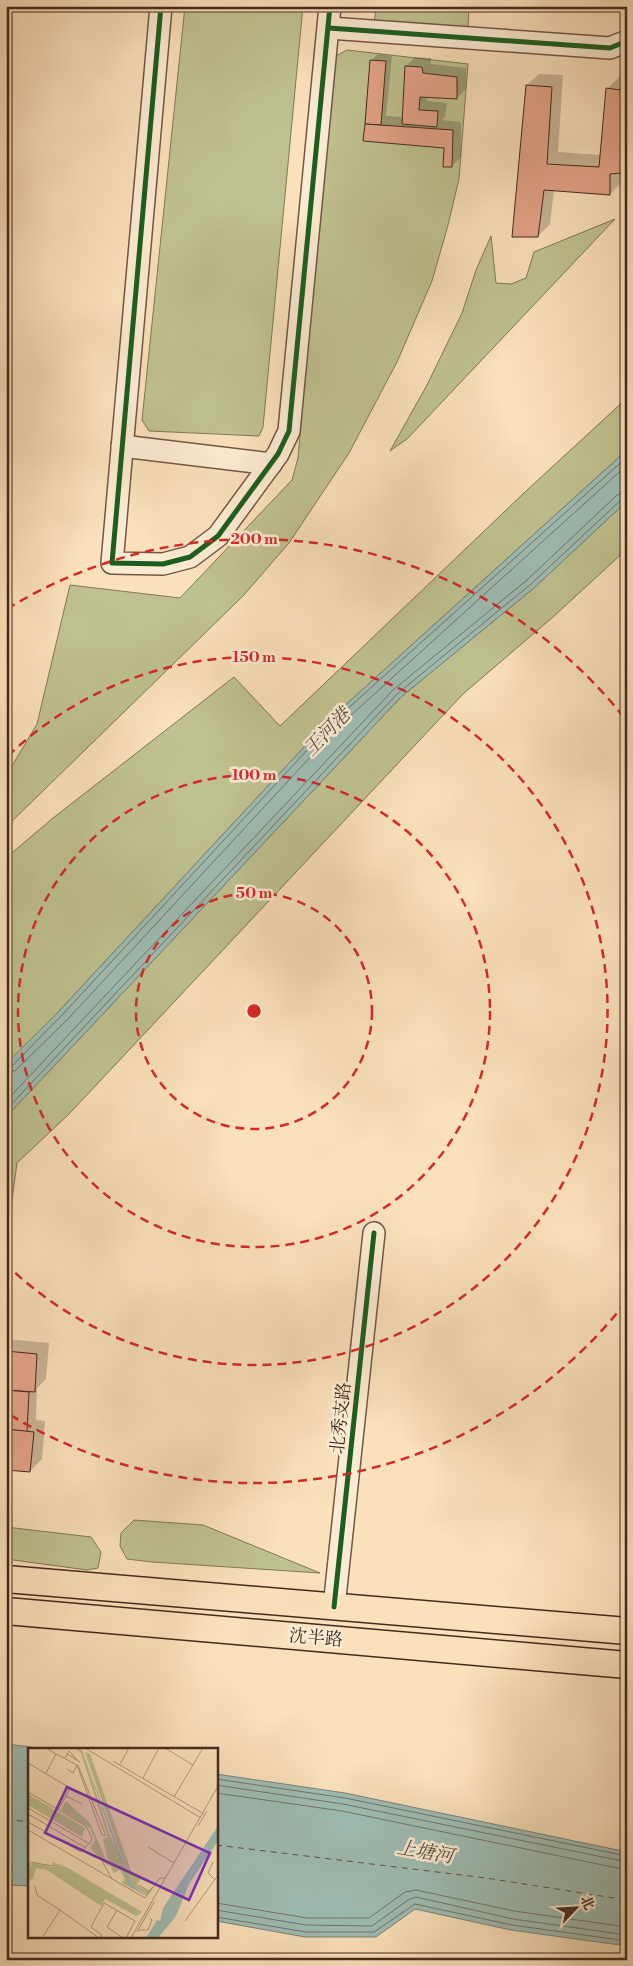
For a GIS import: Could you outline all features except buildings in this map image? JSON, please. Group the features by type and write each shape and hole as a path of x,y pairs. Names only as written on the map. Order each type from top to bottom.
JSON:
{"main road":[{"name":"沈半路","path":"6,1579 627,1631"},
{"name":"沈半路","path":"6,1611 627,1665"}],"street":[{"path":"160,6 112,563 163,564 190,557 218,536 278,454 289,431 330,6"},
{"path":"328,28 610,48 627,41"},
{"path":"122,446 271,464"},
{"name":"北秀支路","path":"334,1607 374,1233"}],"green space":[{"path":"185,6 303,6 263,427 259,436 149,431 142,420"},
{"path":"377,6 469,6 468,27 374,21"},
{"path":"347,50 468,64 459,179 432,281 397,362 349,453 289,543 243,596 6,827 6,776 37,724 70,585 180,598 292,480 298,458 332,65 336,56"},
{"path":"615,219 407,439 390,451 427,385 462,313 476,270 491,236 496,283 511,284 526,278 534,252"},
{"path":"627,398 627,450 331,718 59,1011 6,1064 6,858 53,818 234,677 280,726 525,492"},
{"path":"627,501 627,549 553,617 463,694 69,1114 17,1163 6,1245 6,1117 401,697 534,588"},
{"path":"134,1520 203,1525 320,1573 127,1559 120,1546 121,1533"},
{"path":"6,1527 91,1537 101,1552 98,1568 87,1570 6,1559"}],"water":[{"name":"王河港","path":"627,450 627,501 534,588 401,697 6,1117 6,1064 59,1011 331,718"},
{"path":"6,1744 39,1748 28,1748 28,1886 6,1885"},
{"name":"上塘河","path":"218,1774 345,1793 627,1852 627,1946 511,1930 415,1909 376,1937 305,1937 218,1921"}],"ferry route":[{"path":"6,1819 28,1822"},
{"path":"218,1845 486,1878 627,1900"}],"cycle path":[{"path":"161,6 112,563 163,564 190,557 218,536 278,454 289,431 330,6"},
{"path":"329,28 610,48 627,41"},
{"path":"334,1607 374,1233"}]}
